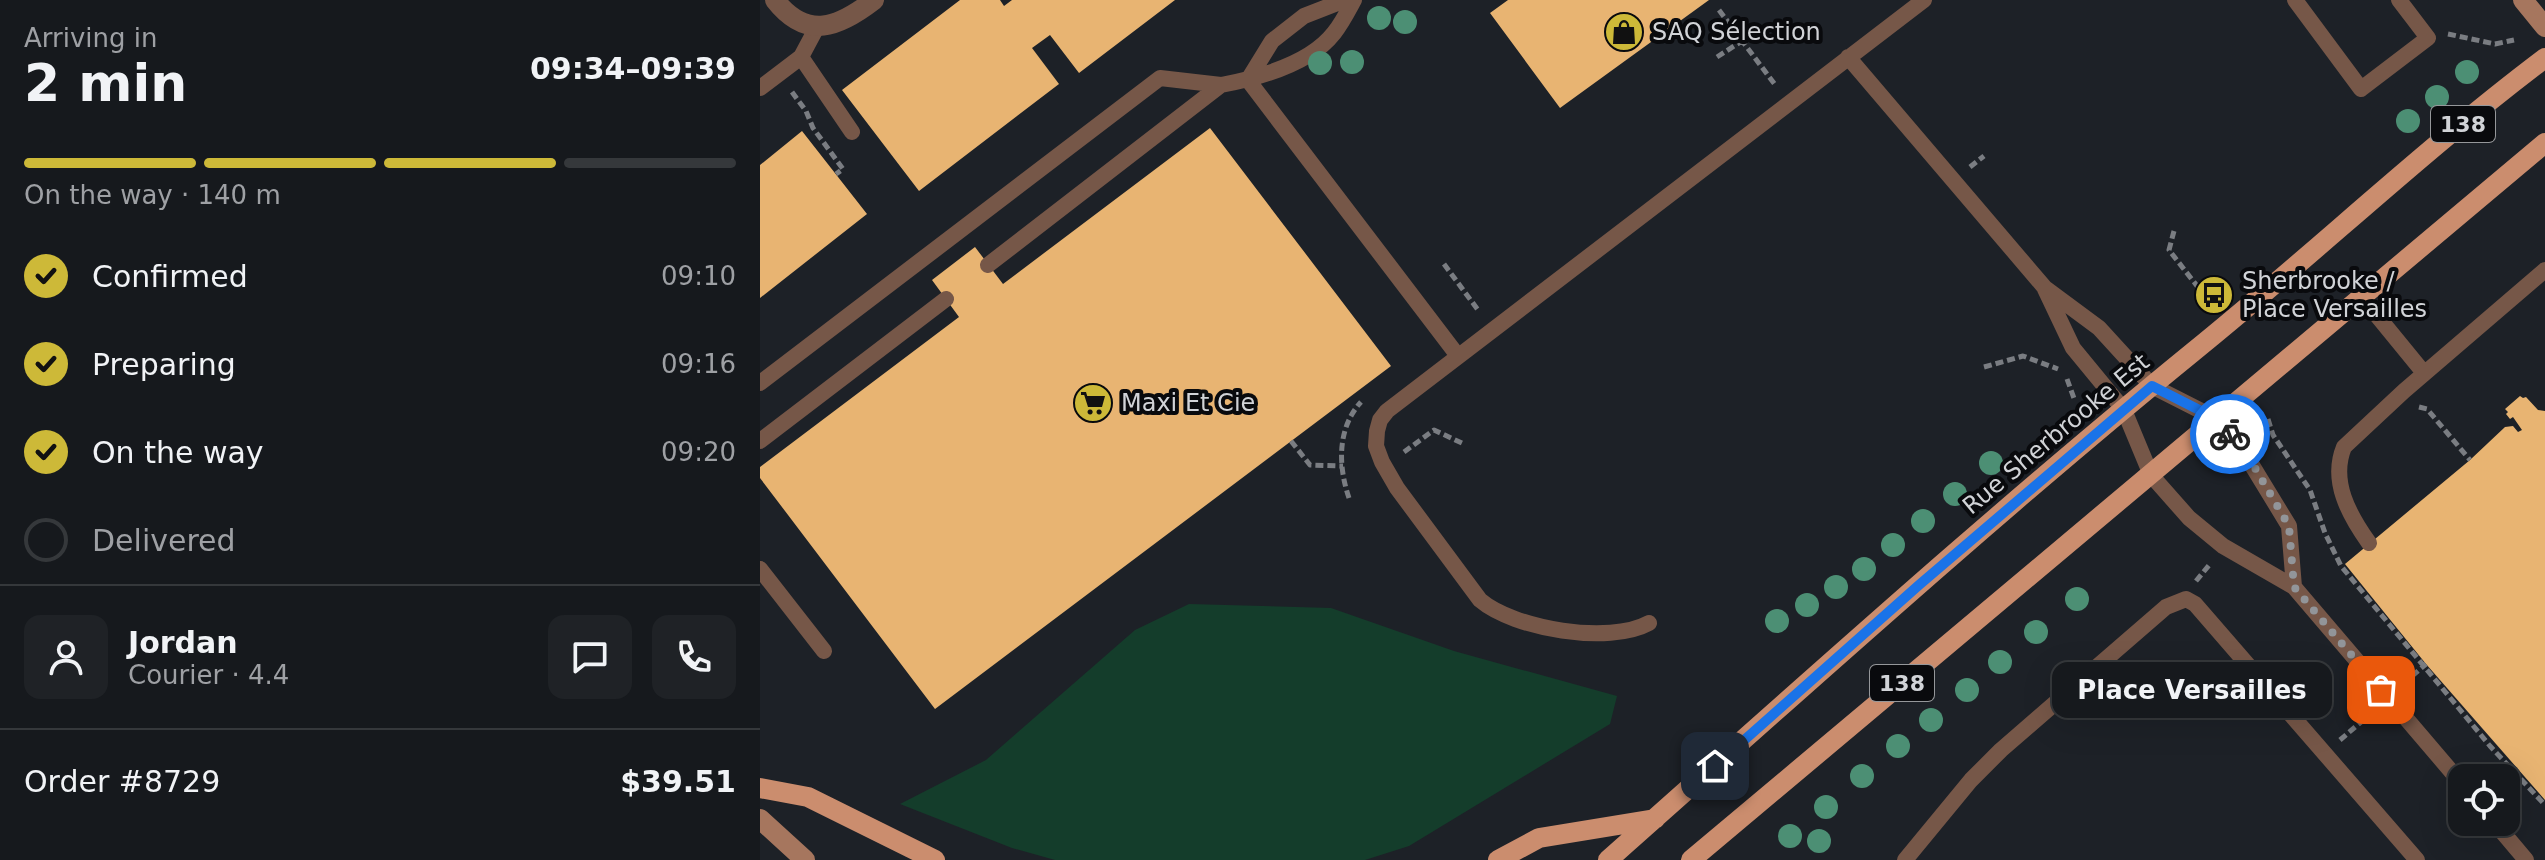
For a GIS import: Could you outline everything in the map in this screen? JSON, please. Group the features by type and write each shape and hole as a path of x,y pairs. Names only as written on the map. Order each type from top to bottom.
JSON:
{"main road":[{"path":"2523,0 2545,27"},
{"name":"Rue Sherbrooke Est","path":"1608,860 1919,585 2508,86 2545,58"},
{"name":"138","path":"1691,860 2545,143"},
{"path":"760,788 808,797 935,860"},
{"path":"760,819 805,860"},
{"path":"1498,860 1539,838 1655,819"}],"street":[{"path":"775,0 783,11 800,22 817,27 835,25 874,0"}],"lane":[{"path":"1248,80 1272,41 1304,16 1345,0"},
{"path":"760,383 1160,78 1221,85 1248,80 1299,61 1333,34 1354,0"},
{"path":"1649,623 1636,630 1593,634 1510,618 1491,610 1480,600 1397,488 1376,446 1380,420 1387,411 1458,356 1924,0"},
{"path":"2295,0 2361,89 2428,38 2399,0"},
{"path":"760,88 801,57 817,27"},
{"path":"801,57 852,132"},
{"path":"1848,57 2045,288 2099,328 2152,386 2215,418 2248,456 2289,526 2294,587"},
{"path":"1248,80 1458,356"},
{"path":"988,265 1221,85"},
{"path":"2369,543 2347,507 2338,473 2339,459 2350,439 2545,270"},
{"path":"2045,288 2073,348 2124,410 2151,475 2189,518 2223,546 2294,587 2448,768"},
{"path":"2361,296 2424,373"},
{"path":"760,441 946,299"},
{"path":"760,569 824,651"},
{"path":"1905,860 1971,780 2001,750 2166,607 2186,599 2195,604 2417,860"},
{"path":"2506,836 2526,860"}],"path":[{"path":"1719,10 1774,85"},
{"path":"2446,33 2495,44 2514,40"},
{"path":"1717,57 1742,41"},
{"path":"780,97 790,89 843,169 836,174"},
{"path":"2174,231 2169,250 2208,300"},
{"path":"1444,264 1478,310"},
{"path":"1984,367 2023,356 2063,371 2075,401"},
{"path":"2418,407 2427,409 2470,460"},
{"path":"1400,455 1434,430 1464,444"},
{"path":"1291,441 1310,465 1343,466"},
{"path":"2412,676 2425,665 2490,746 2545,805"}],"green space":[{"path":"1189,604 1331,608 1454,651 1617,696 1610,724 1409,846 1365,860 1055,860 1012,848 900,804 986,760 1135,630"}],"building":[{"path":"960,0 1000,0 1004,6 1012,0 1175,0 1079,73 1050,35 1032,48 1059,84 919,191 842,90"},
{"path":"1508,0 1709,0 1560,108 1490,13"},
{"name":"Maxi Et Cie","path":"1210,128 1391,366 935,709 760,478 760,467 959,317 932,280 975,247 1003,284"},
{"path":"802,131 867,214 760,298 760,165"},
{"path":"2520,396 2526,397 2538,410 2545,411 2545,800 2520,771 2520,764 2514,764 2426,664 2345,564 2505,427 2513,426 2518,432 2522,430 2513,417 2510,419 2505,409"}],"way so far":[{"path":"2230,434 2248,456 2289,526 2294,587 2381,690"}],"place":[{"name":"SAQ Sélection","path":"1624,32"},
{"name":"Sherbrooke / Place Versailles","path":"2214,295"},
{"name":"Maxi Et Cie","path":"1093,403"},
{"name":"Place Versailles","path":"2381,690"}],"route":[{"path":"1715,766 1919,585 2152,386 2215,418 2230,434"}]}
